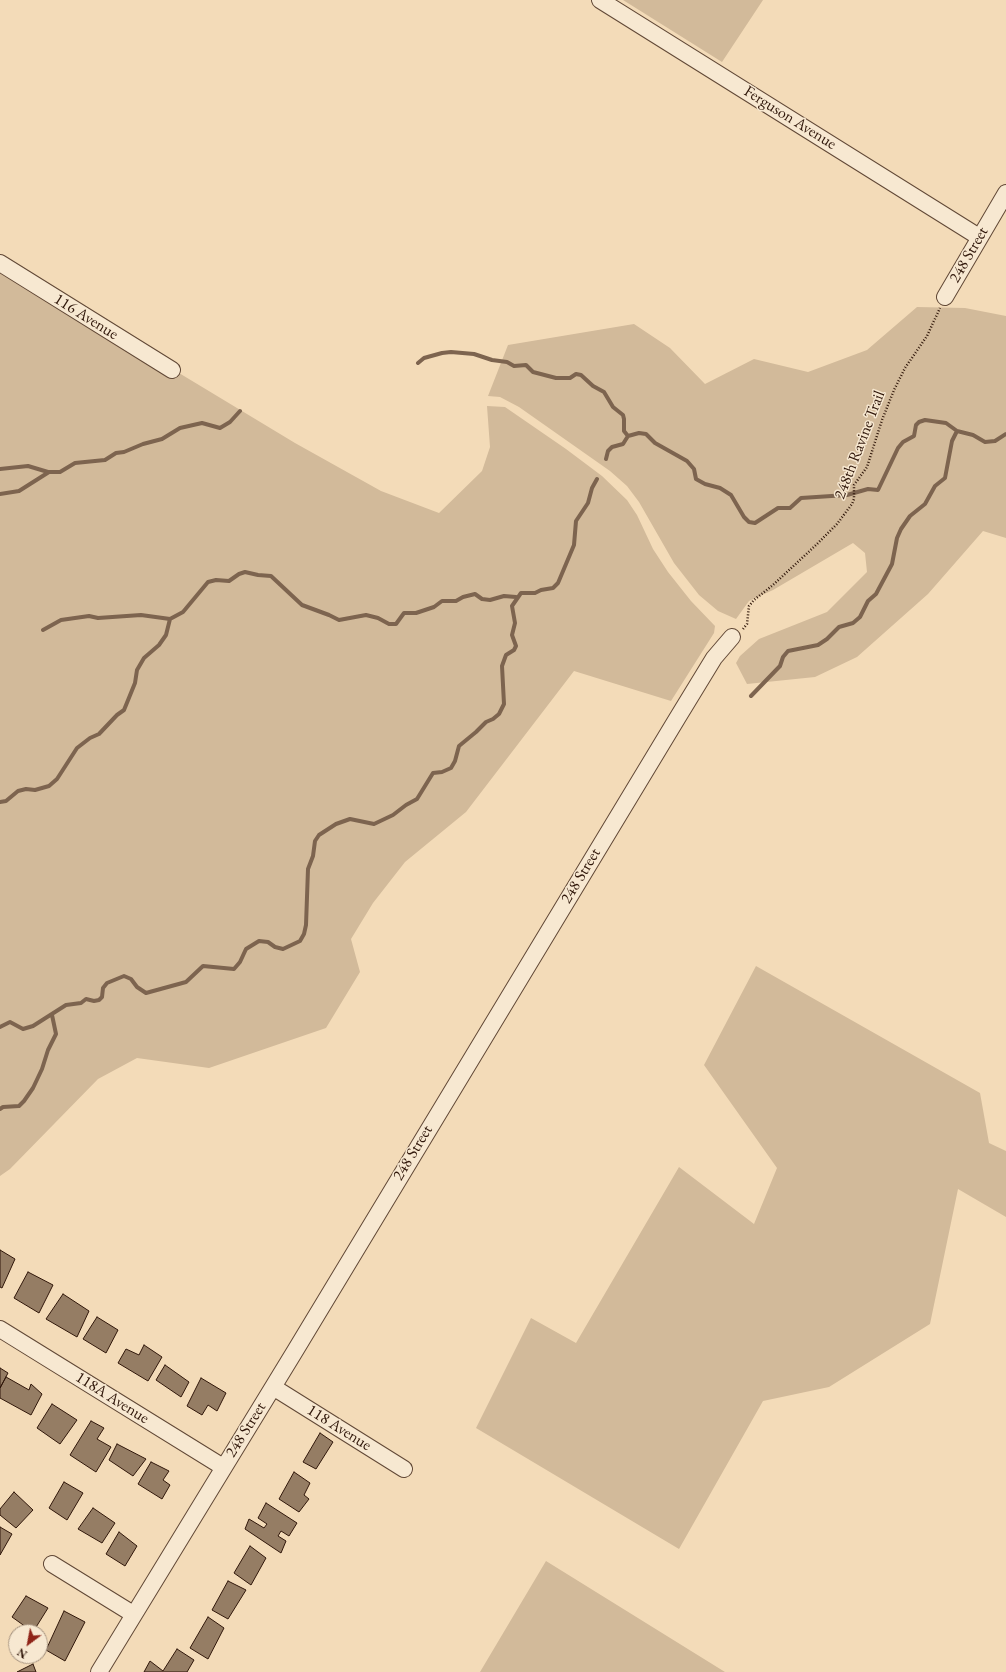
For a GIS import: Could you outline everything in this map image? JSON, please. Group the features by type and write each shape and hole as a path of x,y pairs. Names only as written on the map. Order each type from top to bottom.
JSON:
{"street":[{"name":"Ferguson Avenue","path":"600,0 979,237"},
{"name":"248 Street","path":"945,297 1006,193"},
{"name":"116 Avenue","path":"0,263 172,370"},
{"name":"248 Street","path":"99,1672 714,658 732,637"},
{"name":"118A Avenue","path":"0,1329 223,1467"},
{"name":"118 Avenue","path":"273,1386 404,1469"},
{"path":"52,1564 133,1614"}],"path":[{"name":"248th Ravine Trail","path":"732,637 741,632 747,624 748,610 754,600 773,585 816,545 837,524 852,504 854,499 854,485 867,467 882,420 894,390 905,368 927,336 945,297"}],"shaded area":[{"path":"623,0 763,0 722,62"},
{"path":"0,265 295,443 381,491 439,513 482,471 490,447 487,406 505,407 602,476 627,500 637,515 653,549 668,572 691,601 715,626 714,633 671,701 574,671 466,812 405,862 373,903 351,939 360,972 326,1028 209,1068 137,1058 98,1079 10,1169 0,1176"},
{"path":"917,307 965,308 1006,316 1006,538 983,531 928,594 857,657 815,677 747,684 736,663 740,656 759,639 827,612 867,572 865,553 853,543 773,590 749,601 736,619 718,611 699,595 674,563 639,502 627,486 610,471 519,407 500,397 488,396 508,345 634,324 670,348 705,384 754,359 808,372 867,350"},
{"path":"756,966 980,1093 989,1143 1006,1151 1006,1217 958,1189 930,1324 829,1387 763,1401 679,1549 476,1428 531,1318 576,1343 679,1167 754,1224 777,1168 704,1065"},
{"path":"546,1561 725,1672 480,1672"}],"building":[{"path":"0,1250 15,1259 2,1288 0,1287"},
{"path":"28,1272 53,1285 39,1313 14,1298"},
{"path":"63,1294 89,1311 77,1337 46,1319"},
{"path":"97,1317 118,1330 106,1353 83,1339"},
{"path":"144,1345 162,1357 148,1381 118,1363 126,1349 139,1355"},
{"path":"165,1365 189,1382 181,1397 156,1380"},
{"path":"0,1368 8,1373 0,1388"},
{"path":"6,1377 29,1390 31,1384 42,1394 31,1415 0,1398 0,1388"},
{"path":"201,1378 226,1393 217,1411 208,1405 202,1415 187,1406"},
{"path":"52,1404 77,1420 60,1444 37,1428"},
{"path":"91,1421 104,1428 97,1439 111,1447 96,1472 70,1455"},
{"path":"320,1433 333,1442 316,1469 303,1462"},
{"path":"117,1444 146,1459 133,1476 109,1460"},
{"path":"151,1462 169,1471 163,1480 170,1485 162,1499 138,1484"},
{"path":"294,1472 310,1483 304,1495 309,1499 299,1512 279,1499"},
{"path":"64,1482 83,1493 67,1520 49,1508"},
{"path":"14,1492 33,1510 16,1528 0,1515 0,1509"},
{"path":"266,1503 297,1523 289,1536 281,1531 278,1536 286,1541 281,1553 245,1529 249,1519 264,1528 267,1524 258,1518"},
{"path":"93,1508 115,1523 102,1543 78,1529"},
{"path":"0,1527 12,1534 0,1555"},
{"path":"119,1532 137,1546 125,1566 106,1554"},
{"path":"250,1546 266,1558 251,1585 234,1573"},
{"path":"228,1581 246,1590 228,1619 212,1610"},
{"path":"26,1596 48,1608 38,1624 22,1624 12,1617"},
{"path":"64,1611 85,1622 65,1661 48,1651 48,1646"},
{"path":"208,1617 224,1628 208,1659 190,1648"},
{"path":"177,1649 194,1660 187,1672 144,1672 150,1661 163,1671"},
{"path":"33,1664 36,1672 17,1672"}],"waterway":[{"path":"418,363 424,358 451,352 474,354 492,360 507,362 514,366 526,365 533,372 556,378 570,378 576,374 581,375 593,386 604,392 613,407 623,415 624,431 628,436"},
{"path":"0,494 19,491 49,472 60,472 75,463 105,460 116,453 124,452 143,444 162,439 180,428 202,423 220,428 230,422 240,411"},
{"path":"606,459 608,451 612,447 623,444 628,436 639,433 646,434 655,443 687,461 694,469 696,479 705,484 720,488 731,495 744,517 749,522 755,523 778,508 790,508 801,498 847,495 868,489 878,490 898,448 903,442 914,436 916,425 919,422 925,420 946,423 957,431 973,435 985,442 995,441 1006,434"},
{"path":"751,696 780,666 783,657 788,651 818,645 827,639 839,627 853,623 860,617 868,601 876,594 892,564 897,538 901,529 910,516 925,504 935,486 945,478 952,441 957,431"},
{"path":"0,469 28,466 48,472"},
{"path":"0,1027 10,1022 23,1029 33,1026 66,1005 81,1003 86,999 94,1001 99,1000 102,997 103,988 107,983 124,976 131,979 137,987 146,993 186,982 203,966 234,969 240,962 246,949 259,941 268,942 275,947 283,949 300,941 304,934 306,925 308,869 313,856 315,841 319,835 336,824 350,819 374,824 393,815 417,799 433,773 442,772 451,768 455,761 459,746 486,722 499,714 504,704 502,666 506,655 514,650 516,646 512,635 515,623 512,606 521,593 535,593 541,590 553,588 558,583 574,545 576,521 588,503 592,488 597,479"},
{"path":"43,630 61,620 89,616 98,618 141,615 170,619 183,612 208,582 216,580 229,581 245,572 271,576 302,605 339,620 366,615 378,618 389,624 396,624 404,613 416,613 434,607 442,601 456,601 463,597 475,594 482,599 490,600 504,596 516,597"},
{"path":"0,802 6,801 18,791 26,789 35,790 49,786 57,779 77,748 90,738 99,734 117,715 124,710 135,683 137,670 144,658 159,645 166,635 170,619"},
{"path":"0,1109 3,1107 19,1106 33,1088 56,1034 52,1015"}]}
